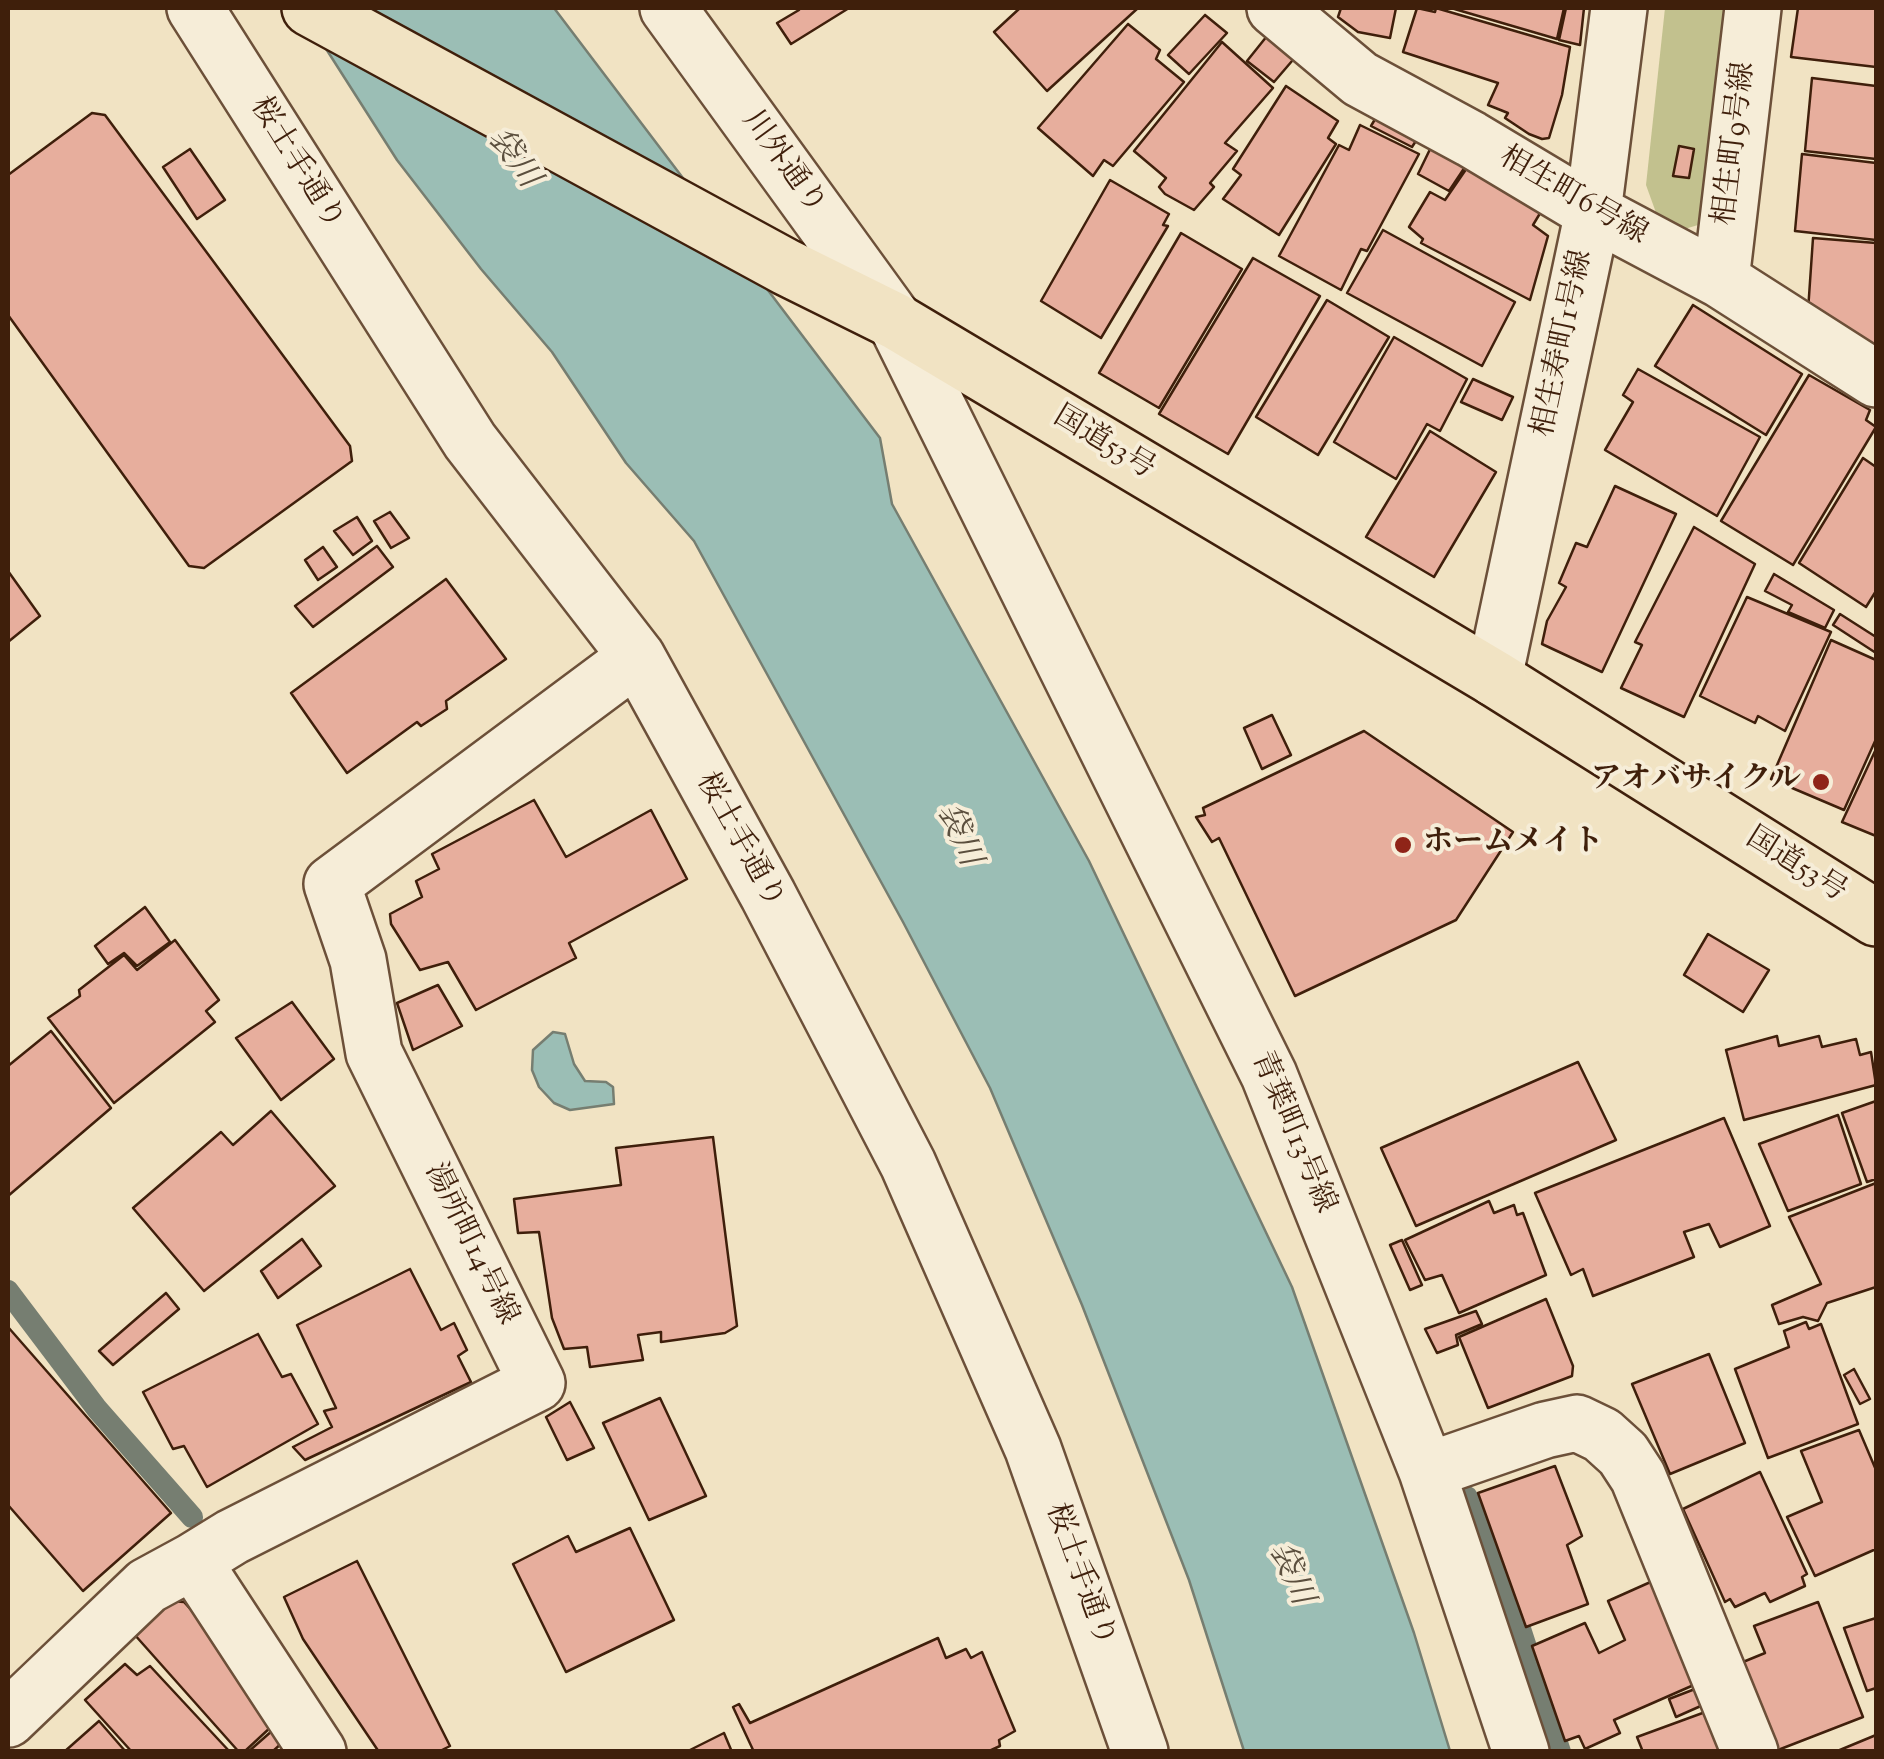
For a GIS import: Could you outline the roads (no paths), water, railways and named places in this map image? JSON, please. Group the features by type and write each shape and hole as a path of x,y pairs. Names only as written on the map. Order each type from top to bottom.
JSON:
{"highway":[{"name":"国道53号","path":"310,8 786,267 895,322 1494,678 1876,918"}],"street":[{"name":"桜土手通り","path":"196,8 470,441 637,656 768,894 908,1164 1032,1449 1140,1752"},
{"name":"川外通り","path":"668,8 895,322"},
{"name":"相生町6号線","path":"1275,8 1360,79 1592,212 1721,280 1876,378"},
{"name":"相生寿町1号線","path":"1494,678 1592,212 1619,8"},
{"name":"相生町9号線","path":"1721,280 1753,8"},
{"name":"青葉町13号線","path":"895,322 1270,1076 1427,1472 1521,1752"},
{"name":"湯所町14号線","path":"193,1561 232,1536 536,1382 374,1052 358,960 332,884 637,656"},
{"path":"1427,1472 1561,1426 1578,1423 1602,1435 1623,1454 1638,1478 1750,1752"},
{"path":"8,1719 146,1586 193,1561 318,1752"}],"water":[{"name":"袋川","path":"300,8 554,8 880,438 892,504 1089,861 1292,1287 1414,1633 1450,1751 1244,1751 1189,1580 1082,1305 990,1088 903,922 694,541 626,463 552,352 481,269 397,160"},
{"path":"553,1032 565,1034 574,1064 585,1081 606,1082 613,1087 614,1104 570,1110 554,1103 539,1087 532,1070 533,1050"}],"waterway":[{"path":"8,1291 97,1409 192,1517"},
{"path":"1467,1497 1509,1595 1560,1752"}],"place":[{"name":"アオバサイクル","path":"1821,782"},
{"name":"ホームメイト","path":"1403,845"}]}
